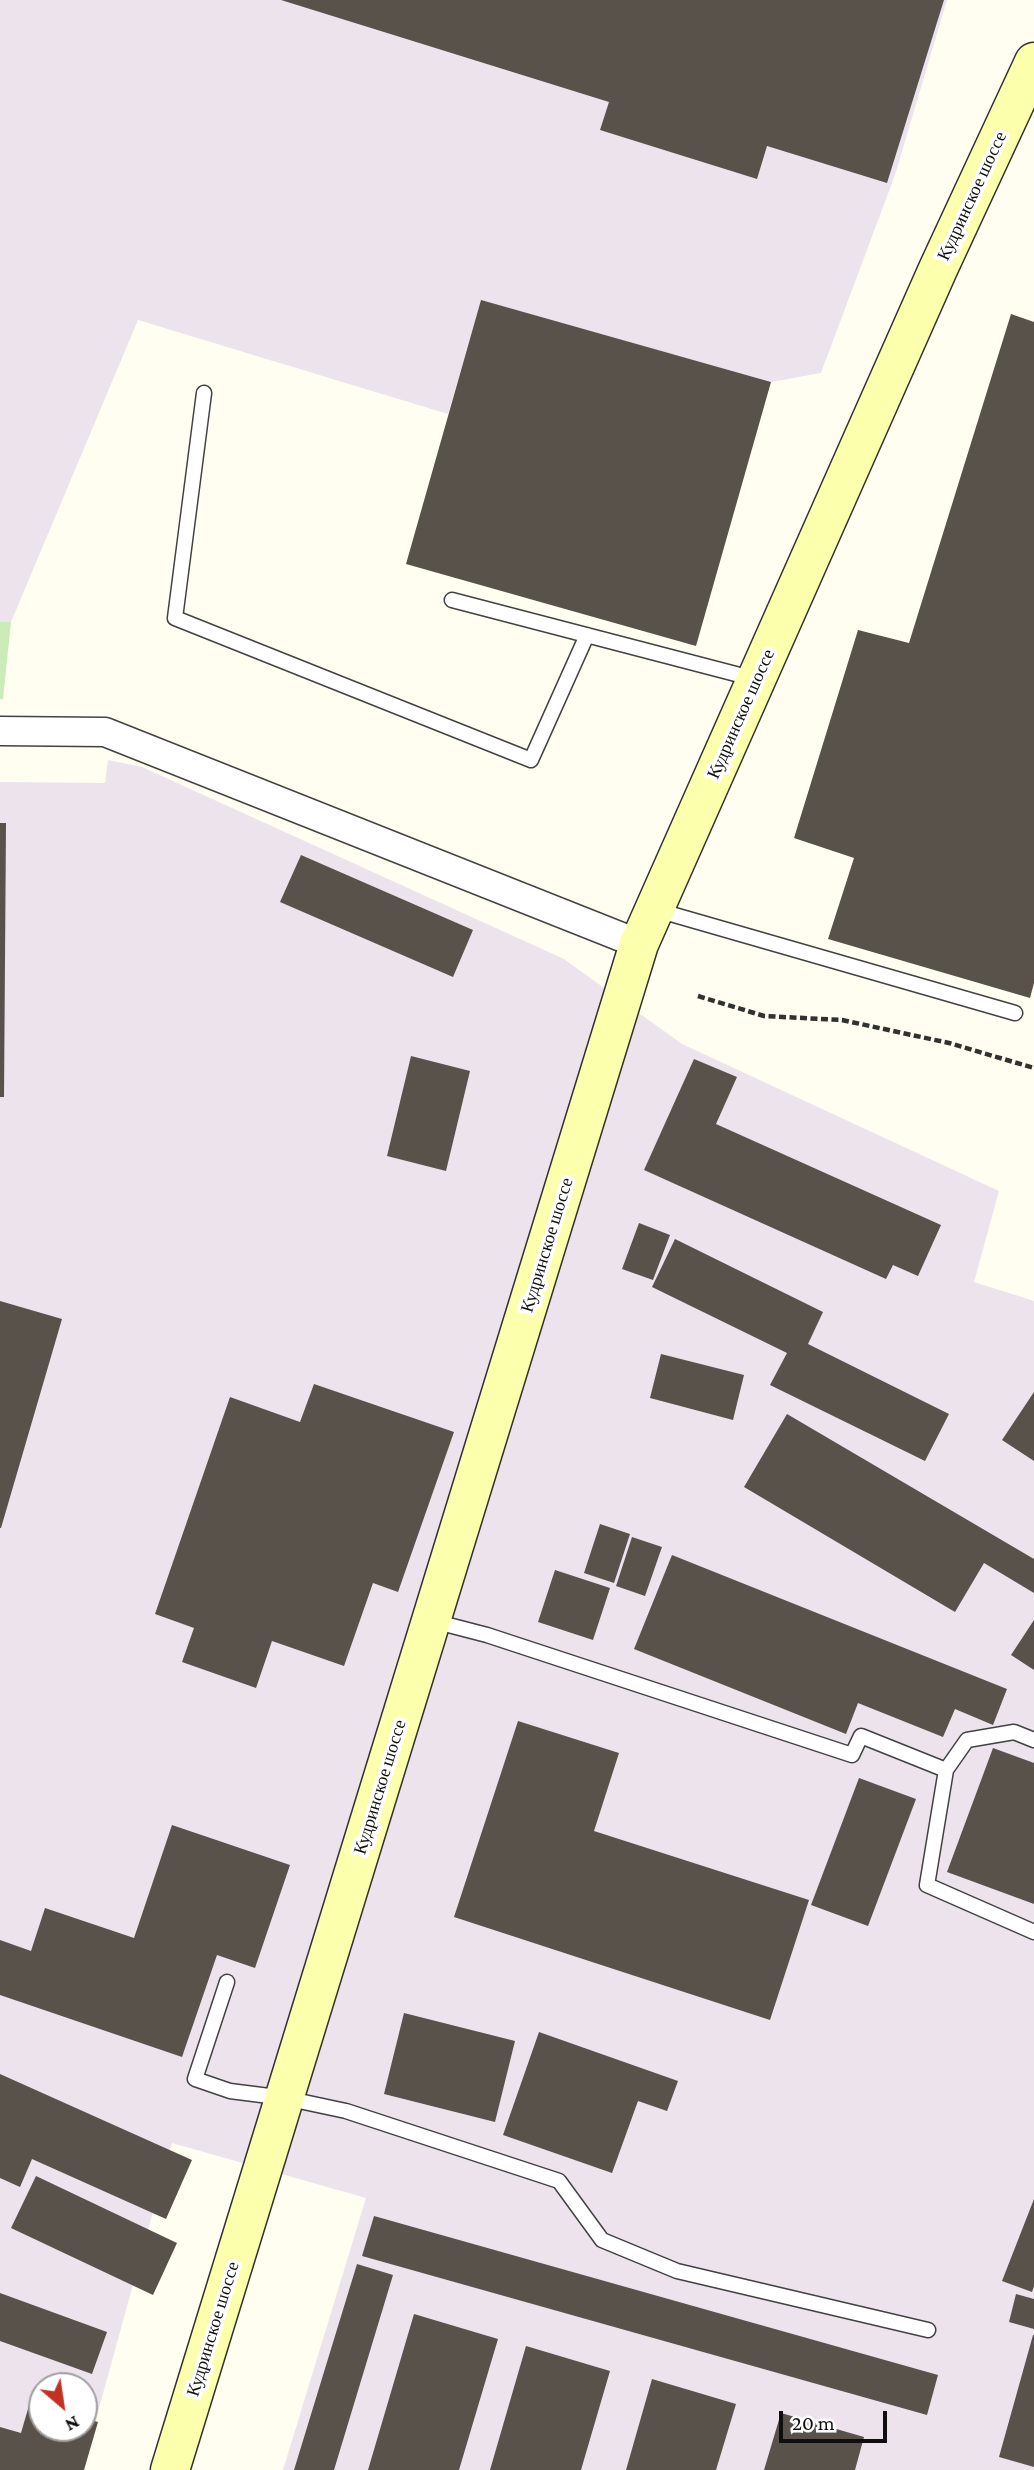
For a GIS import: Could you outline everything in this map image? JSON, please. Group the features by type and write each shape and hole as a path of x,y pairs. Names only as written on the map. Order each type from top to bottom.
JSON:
{"street":[{"name":"Кудринское шоссе","path":"170,2470 639,944 938,269 1034,62"},
{"path":"0,731 104,732 639,944"}],"lane":[{"path":"204,393 175,618 531,760 587,635"},
{"path":"452,600 756,679"},
{"path":"654,910 1015,1013"},
{"path":"432,1621 487,1635 852,1755 861,1736 946,1770"},
{"path":"1034,1740 1014,1732 967,1740 946,1770 927,1885 1034,1932"},
{"path":"227,1982 195,2079 230,2091 285,2098 394,2125 559,2181 602,2240 677,2271 928,2330"}],"path":[{"path":"698,996 764,1016 842,1020 949,1043 1034,1068"}],"shaded area":[{"path":"0,0 947,0 895,175 821,373 771,382 481,301 448,414 138,320 11,622 0,622"},
{"path":"108,760 142,767 564,959 682,1044 999,1191 974,1282 1034,1301 1034,2470 283,2470 366,2198 172,2143 98,2412 98,2372 28,2372 28,2442 90,2442 82,2470 0,2470 0,782 105,783"}],"green space":[{"path":"0,622 11,622 3,699 0,699"}],"building":[{"path":"281,0 944,0 887,183 767,146 757,179 600,130 609,102"},
{"path":"481,300 771,382 696,646 406,564"},
{"path":"1011,314 1034,322 1034,983 1030,998 828,939 854,858 794,838 858,630 909,643"},
{"path":"0,823 6,823 4,1097 0,1097"},
{"path":"301,855 473,930 453,977 280,902"},
{"path":"411,1056 470,1071 446,1171 387,1156"},
{"path":"694,1059 737,1077 716,1124 941,1225 918,1276 893,1265 886,1279 644,1170"},
{"path":"639,1223 670,1235 653,1280 622,1269"},
{"path":"675,1239 823,1312 808,1344 949,1414 925,1461 770,1385 787,1353 652,1287"},
{"path":"0,1301 62,1319 1,1528 0,1528"},
{"path":"661,1354 744,1375 733,1420 650,1398"},
{"path":"314,1384 454,1432 398,1592 373,1583 344,1666 272,1641 256,1688 182,1662 194,1628 155,1614 230,1397 300,1422"},
{"path":"1034,1392 1034,1461 1002,1440"},
{"path":"787,1414 1034,1559 1034,1593 984,1563 955,1612 744,1487"},
{"path":"600,1524 630,1534 614,1583 584,1573"},
{"path":"632,1537 662,1547 645,1596 616,1586"},
{"path":"672,1555 1007,1689 993,1725 955,1709 943,1737 858,1703 846,1734 634,1649"},
{"path":"555,1570 610,1588 593,1640 538,1622"},
{"path":"1034,1620 1034,1670 1011,1655"},
{"path":"518,1721 619,1753 594,1831 809,1900 770,2020 454,1917"},
{"path":"993,1748 1034,1763 1034,1904 947,1872"},
{"path":"859,1778 916,1799 868,1926 811,1905"},
{"path":"172,1825 290,1865 255,1968 217,1955 182,2057 0,1995 0,1940 31,1951 45,1908 134,1938"},
{"path":"404,2013 515,2041 495,2122 384,2094"},
{"path":"539,2032 678,2081 667,2111 638,2101 612,2173 503,2135"},
{"path":"0,2074 192,2160 166,2219 32,2159 20,2187 0,2178"},
{"path":"36,2176 177,2243 153,2295 11,2228"},
{"path":"1034,2199 1034,2286 1032,2292 1002,2281"},
{"path":"374,2216 938,2375 927,2415 362,2256"},
{"path":"357,2264 393,2275 334,2470 294,2470"},
{"path":"0,2293 107,2332 93,2372 0,2341"},
{"path":"1016,2294 1034,2299 1034,2329 1009,2322"},
{"path":"414,2314 498,2339 459,2470 368,2470"},
{"path":"1034,2335 1034,2467 999,2457"},
{"path":"526,2346 610,2371 581,2470 490,2470"},
{"path":"652,2379 736,2404 716,2470 626,2470"},
{"path":"28,2409 28,2442 92,2442 84,2470 0,2470 0,2427 21,2433"},
{"path":"781,2413 864,2437 855,2470 764,2470"}]}
